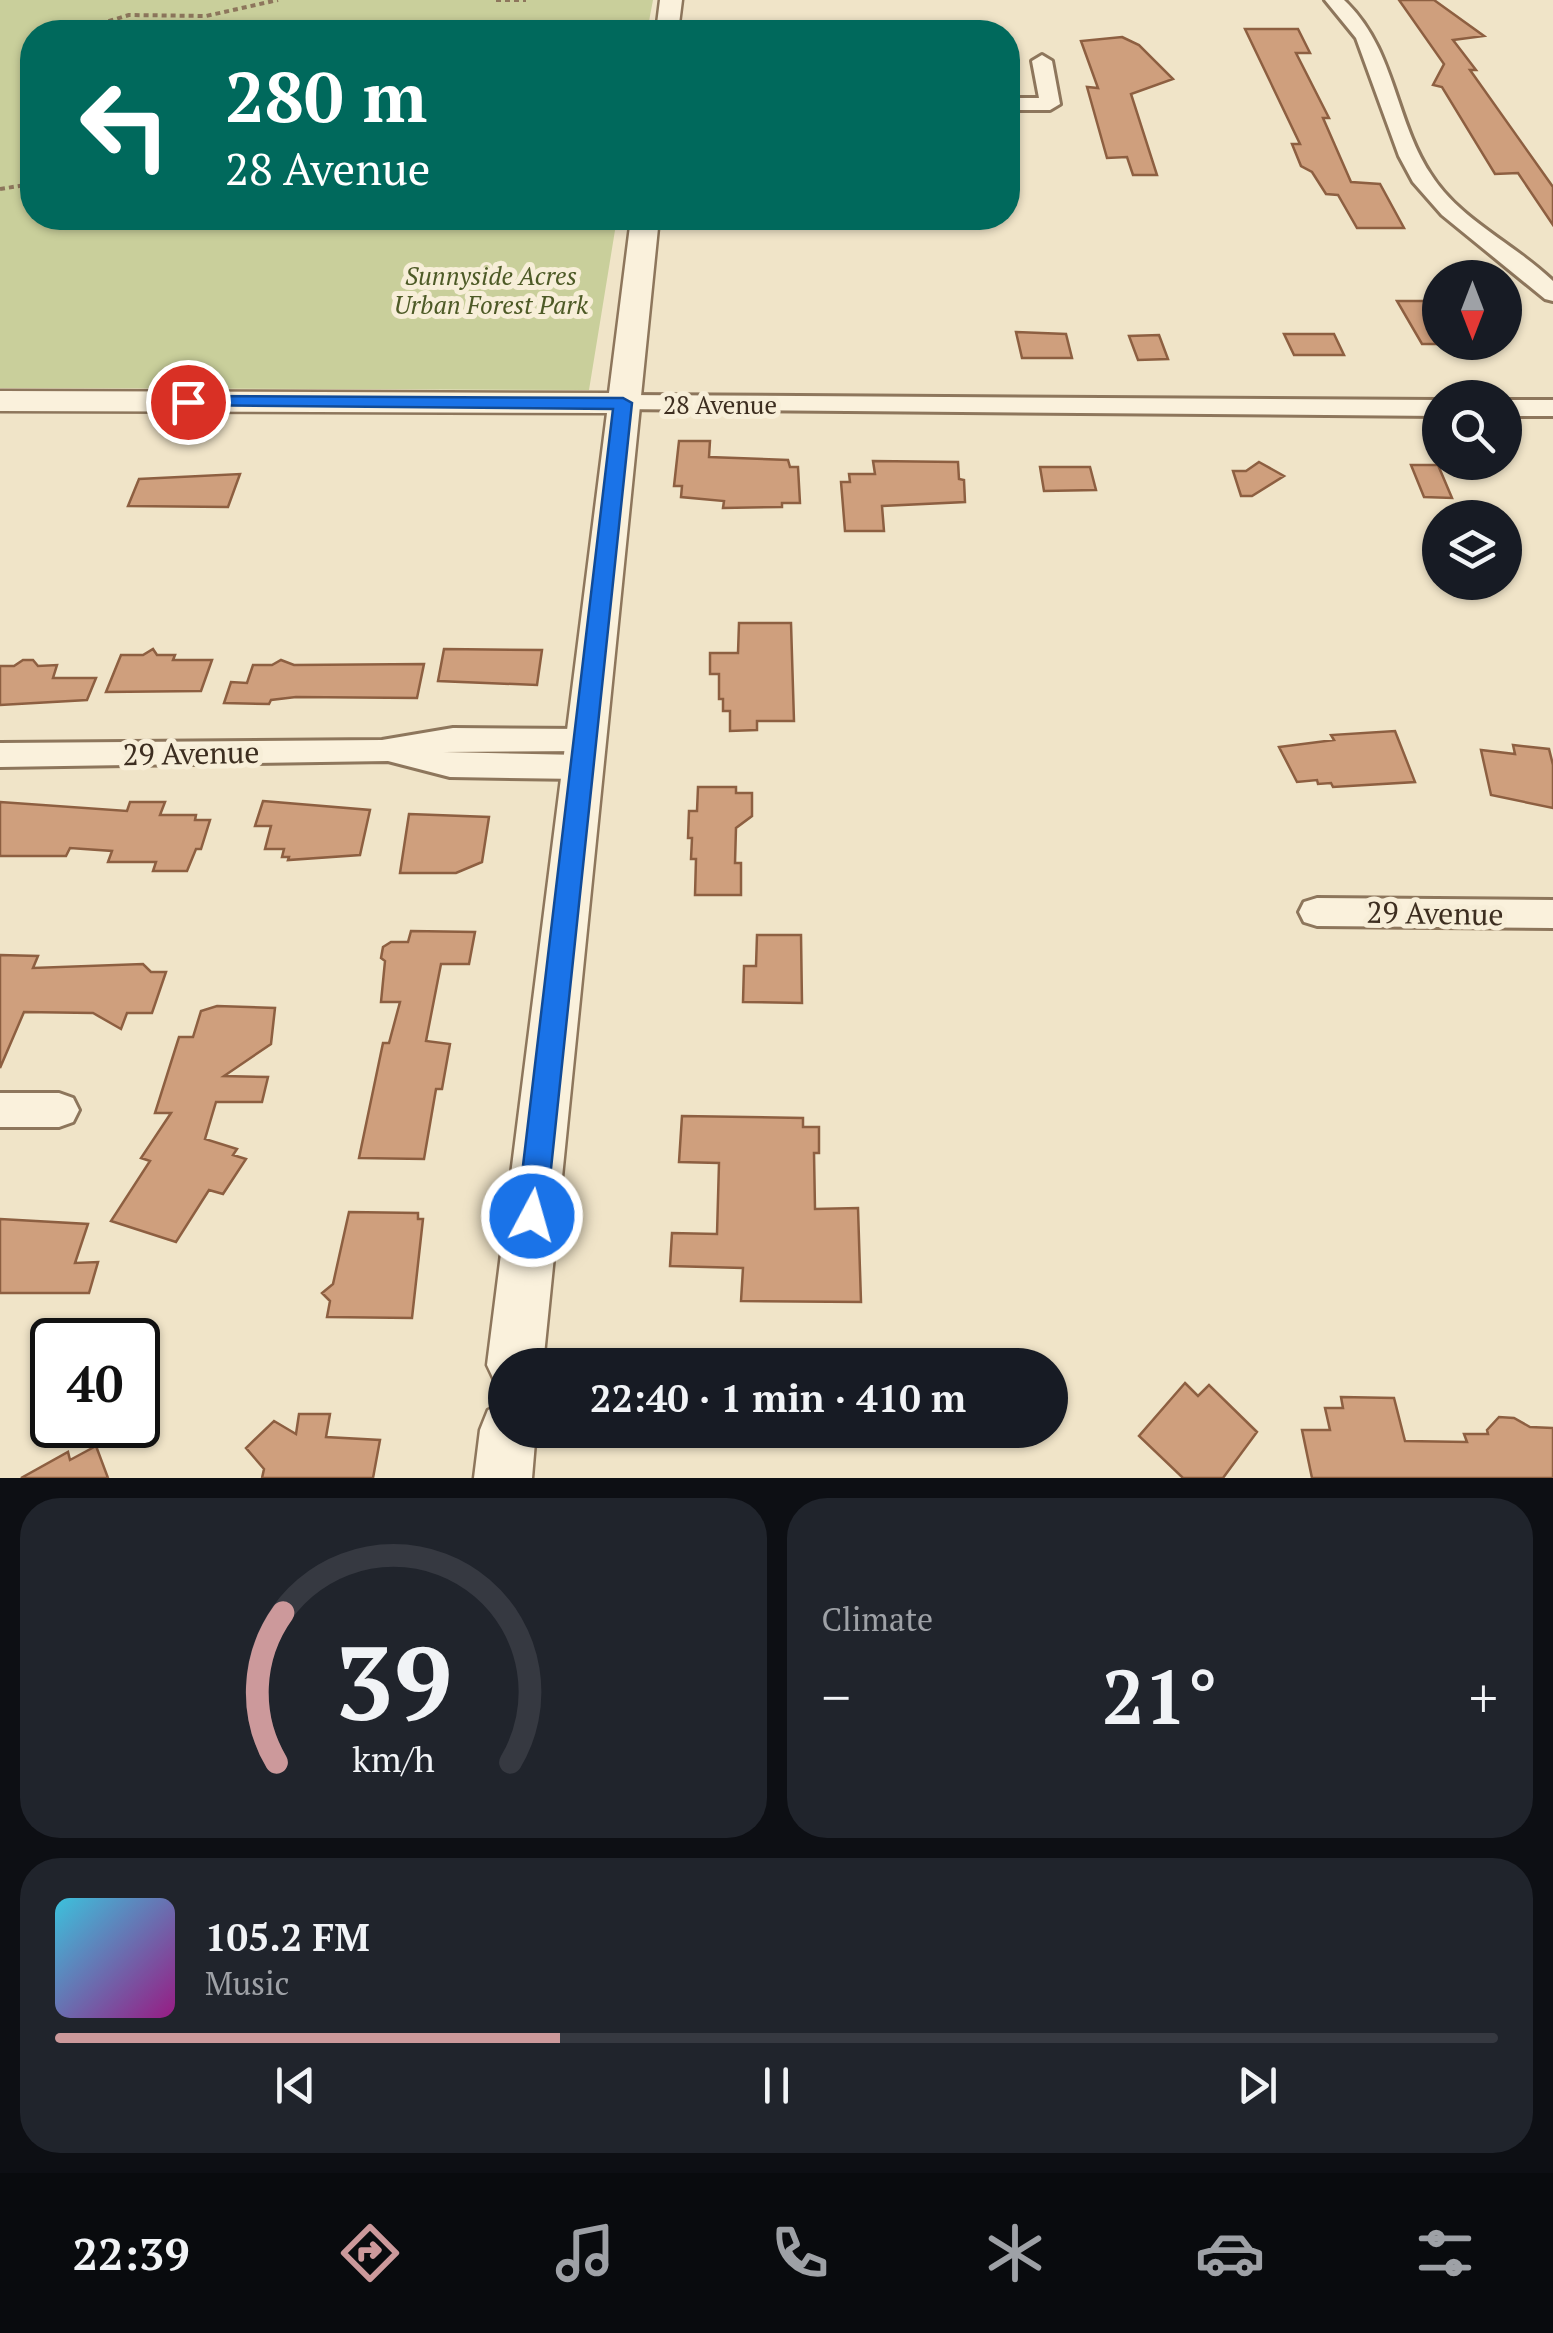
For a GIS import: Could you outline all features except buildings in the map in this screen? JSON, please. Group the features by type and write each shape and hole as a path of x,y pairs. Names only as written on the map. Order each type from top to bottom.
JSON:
{"street":[{"path":"1334,0 1352,18 1370,50 1420,176 1442,203 1553,294"},
{"path":"1020,104 1050,104 1042,61"},
{"path":"517,1348 644,230"},
{"name":"28 Avenue","path":"0,401 1422,408"},
{"path":"1522,408 1553,408"},
{"name":"29 Avenue","path":"0,754 382,751 450,765 582,754"},
{"name":"29 Avenue","path":"1316,912 1553,914"},
{"path":"0,1110 59,1110"},
{"path":"502,1478 506,1448"}],"path":[{"path":"112,20 129,15 206,16 278,0"},
{"path":"496,0 526,0"}],"green space":[{"name":"Sunnyside Acres Urban Forest Park","path":"0,0 653,0 649,20 20,20 20,230 615,230 589,390 0,388"}],"route":[{"path":"188,402 623,403 532,1216"}]}
